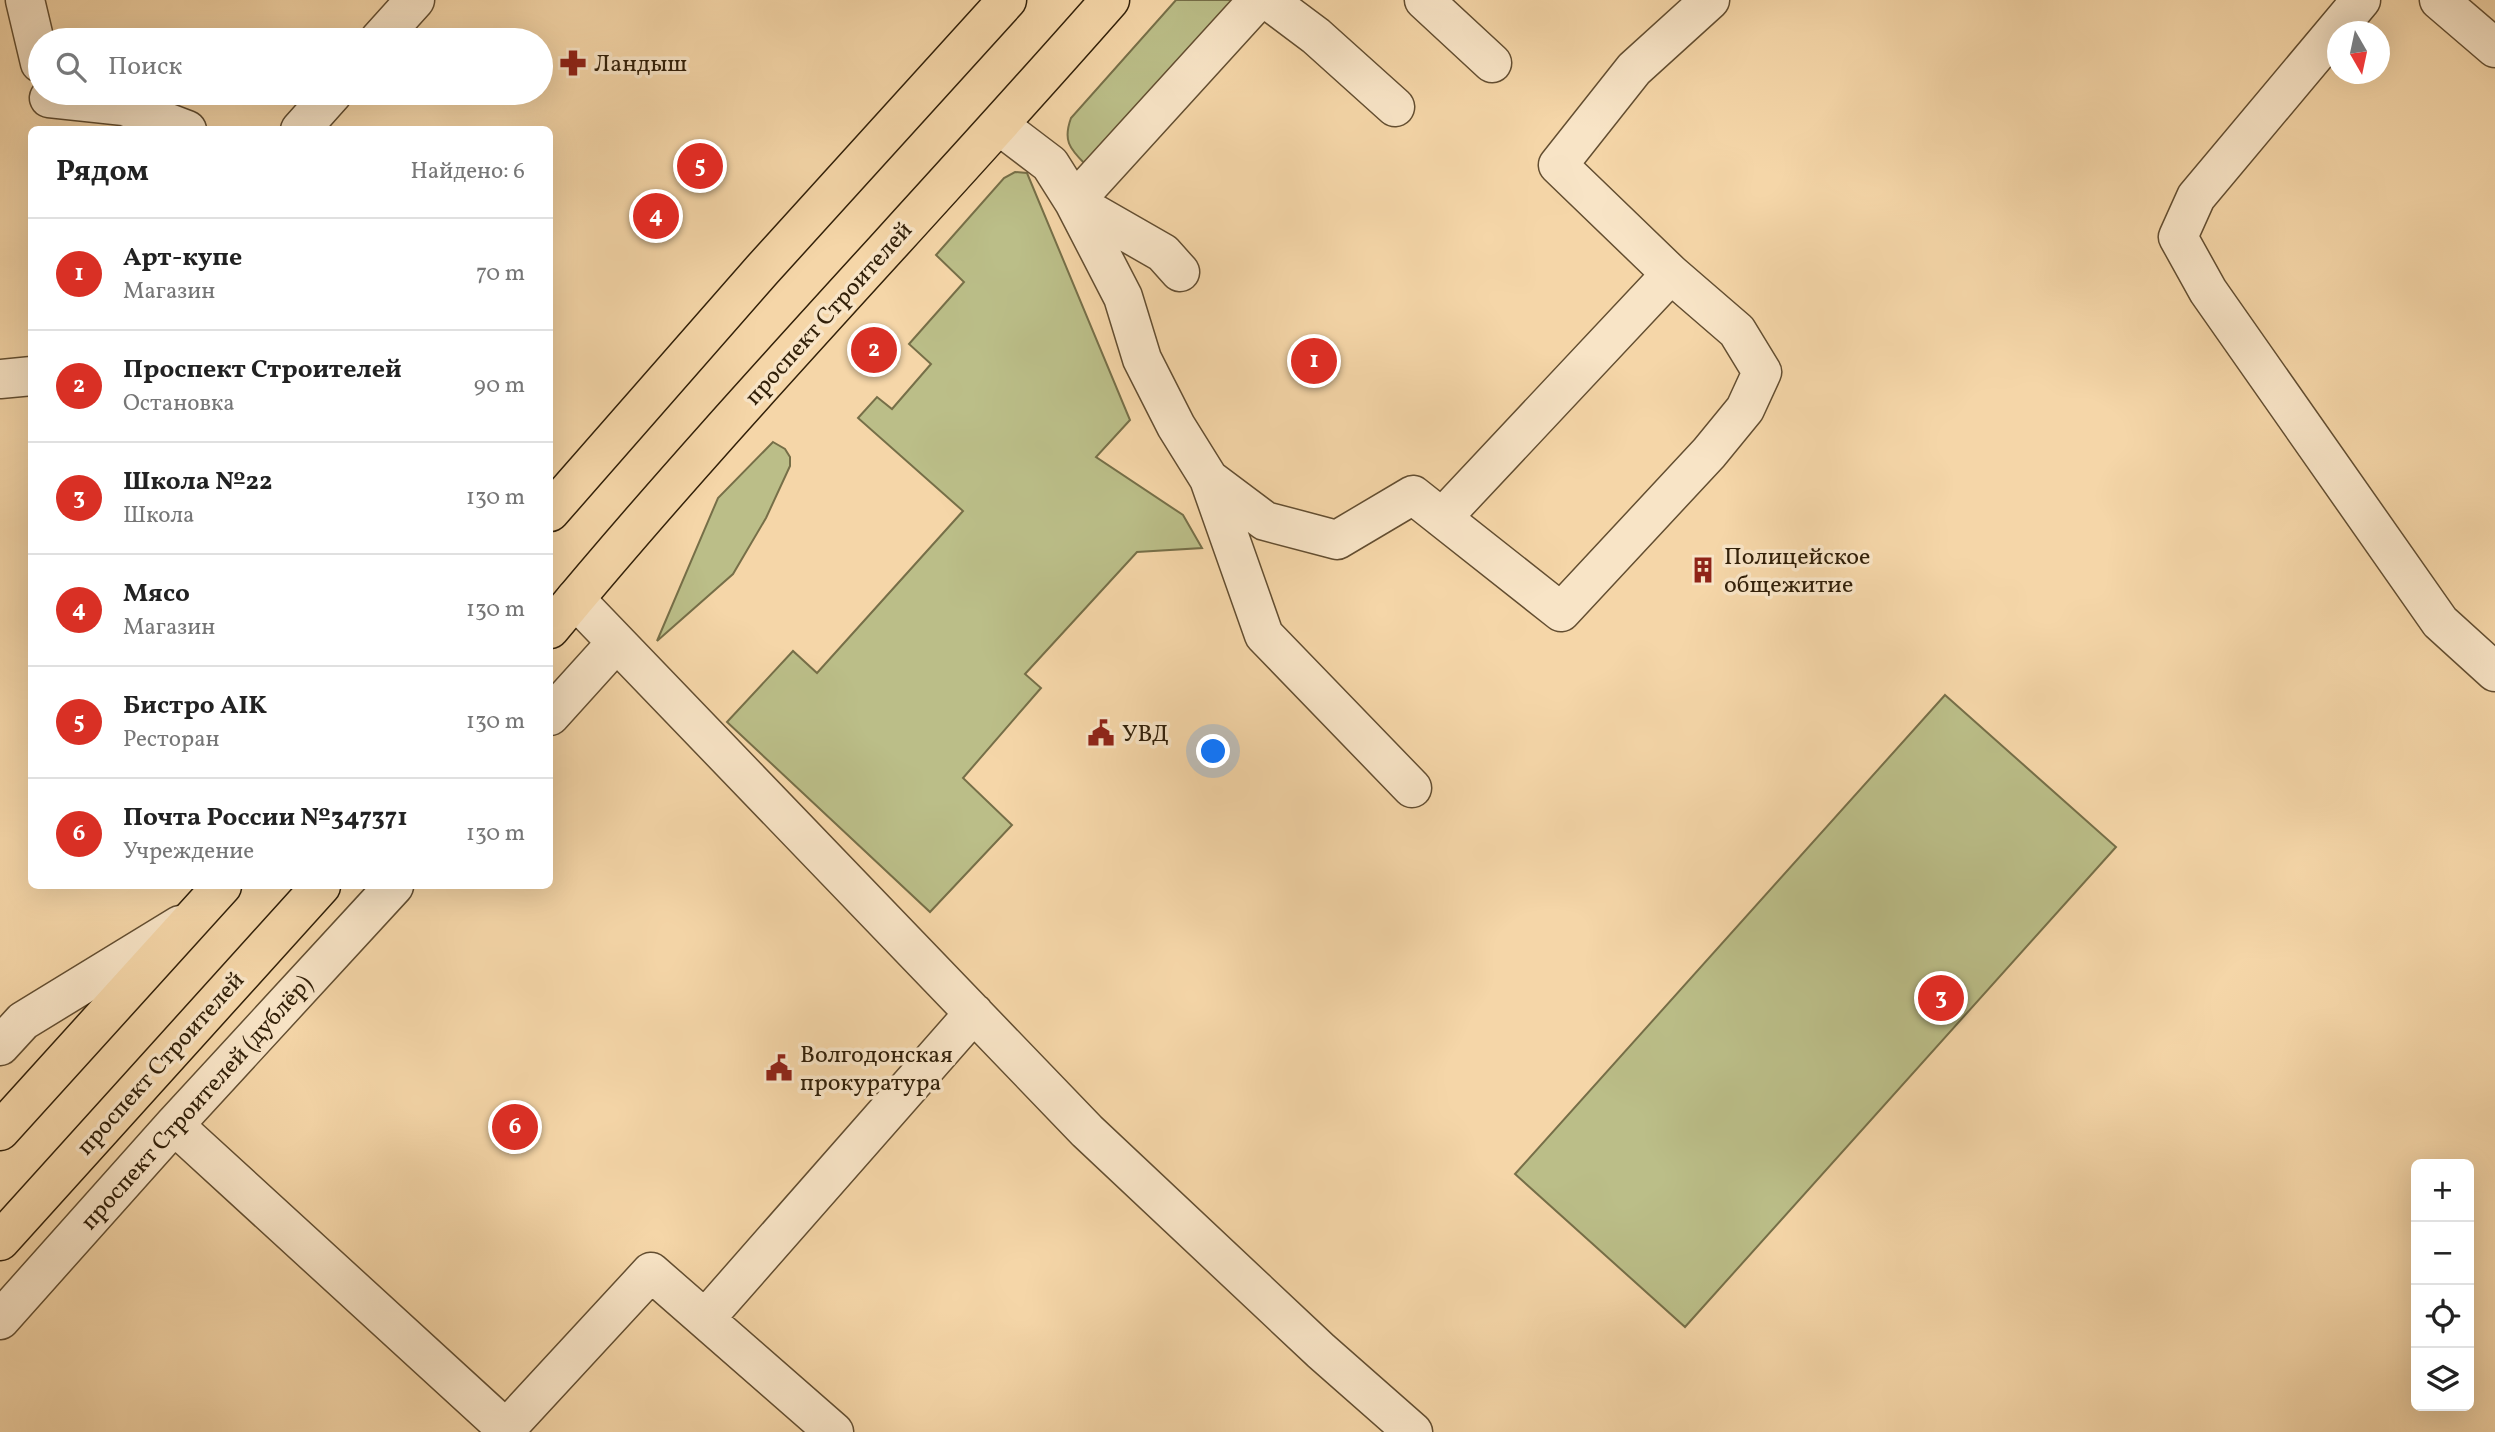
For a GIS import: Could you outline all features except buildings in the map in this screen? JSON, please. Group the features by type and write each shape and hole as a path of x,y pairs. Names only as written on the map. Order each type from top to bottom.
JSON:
{"main road":[{"path":"553,509 753,280 1007,0"},
{"name":"проспект Строителей","path":"553,625 823,316 1000,126 1110,0"},
{"path":"0,1131 219,889"},
{"name":"проспект Строителей","path":"0,1241 318,889"}],"street":[{"path":"25,0 32,28"},
{"path":"390,28 415,0"},
{"path":"1074,202 1258,0"},
{"path":"1268,0 1316,36 1395,107"},
{"path":"1424,0 1492,63"},
{"path":"1209,480 1265,521 1337,540 1412,495 1560,612 1731,427 1745,409 1762,372 1737,331 1671,274 1558,165 1634,69 1710,0"},
{"path":"2361,0 2196,197 2178,237 2207,291 2440,622 2495,672"},
{"path":"2439,0 2495,48"},
{"path":"116,105 176,126"},
{"path":"304,126 322,105"},
{"path":"1000,126 1050,164 1074,202 1123,297 1142,359 1176,426 1209,480 1264,635 1412,788"},
{"path":"1074,202 1163,253 1180,272"},
{"path":"1442,518 1671,274"},
{"path":"0,379 28,376"},
{"path":"575,599 1087,1131 1321,1351 1413,1432"},
{"path":"553,713 616,643"},
{"name":"проспект Строителей (дублёр)","path":"0,1320 174,1125 391,889"},
{"path":"0,1046 23,1021 194,917"},
{"path":"705,1318 974,1013"},
{"path":"174,1125 505,1430 651,1272 834,1432"}],"green space":[{"path":"1176,0 1244,0 1085,164 1069,143 1071,118"},
{"path":"1015,172 1027,173 1130,420 1096,457 1183,515 1202,548 1137,552 1025,674 1041,688 963,778 1012,825 930,912 727,722 793,651 817,673 963,511 858,418 877,397 892,409 931,364 909,344 964,282 936,255 1004,178"},
{"path":"773,442 785,449 790,457 790,466 766,518 733,574 657,641 718,498"},
{"path":"1945,695 2116,847 1685,1327 1515,1174"}],"place":[{"name":"Ландыш","path":"573,63"},
{"name":"Бистро AIK","path":"700,166"},
{"name":"Мясо","path":"656,216"},
{"name":"Проспект Строителей","path":"874,350"},
{"name":"Арт-купе","path":"1314,361"},
{"name":"Полицейское общежитие","path":"1703,570"},
{"name":"УВД","path":"1101,733"},
{"name":"Школа №22","path":"1941,998"},
{"name":"Волгодонская прокуратура","path":"779,1068"},
{"name":"Почта России №347371","path":"515,1127"}]}
